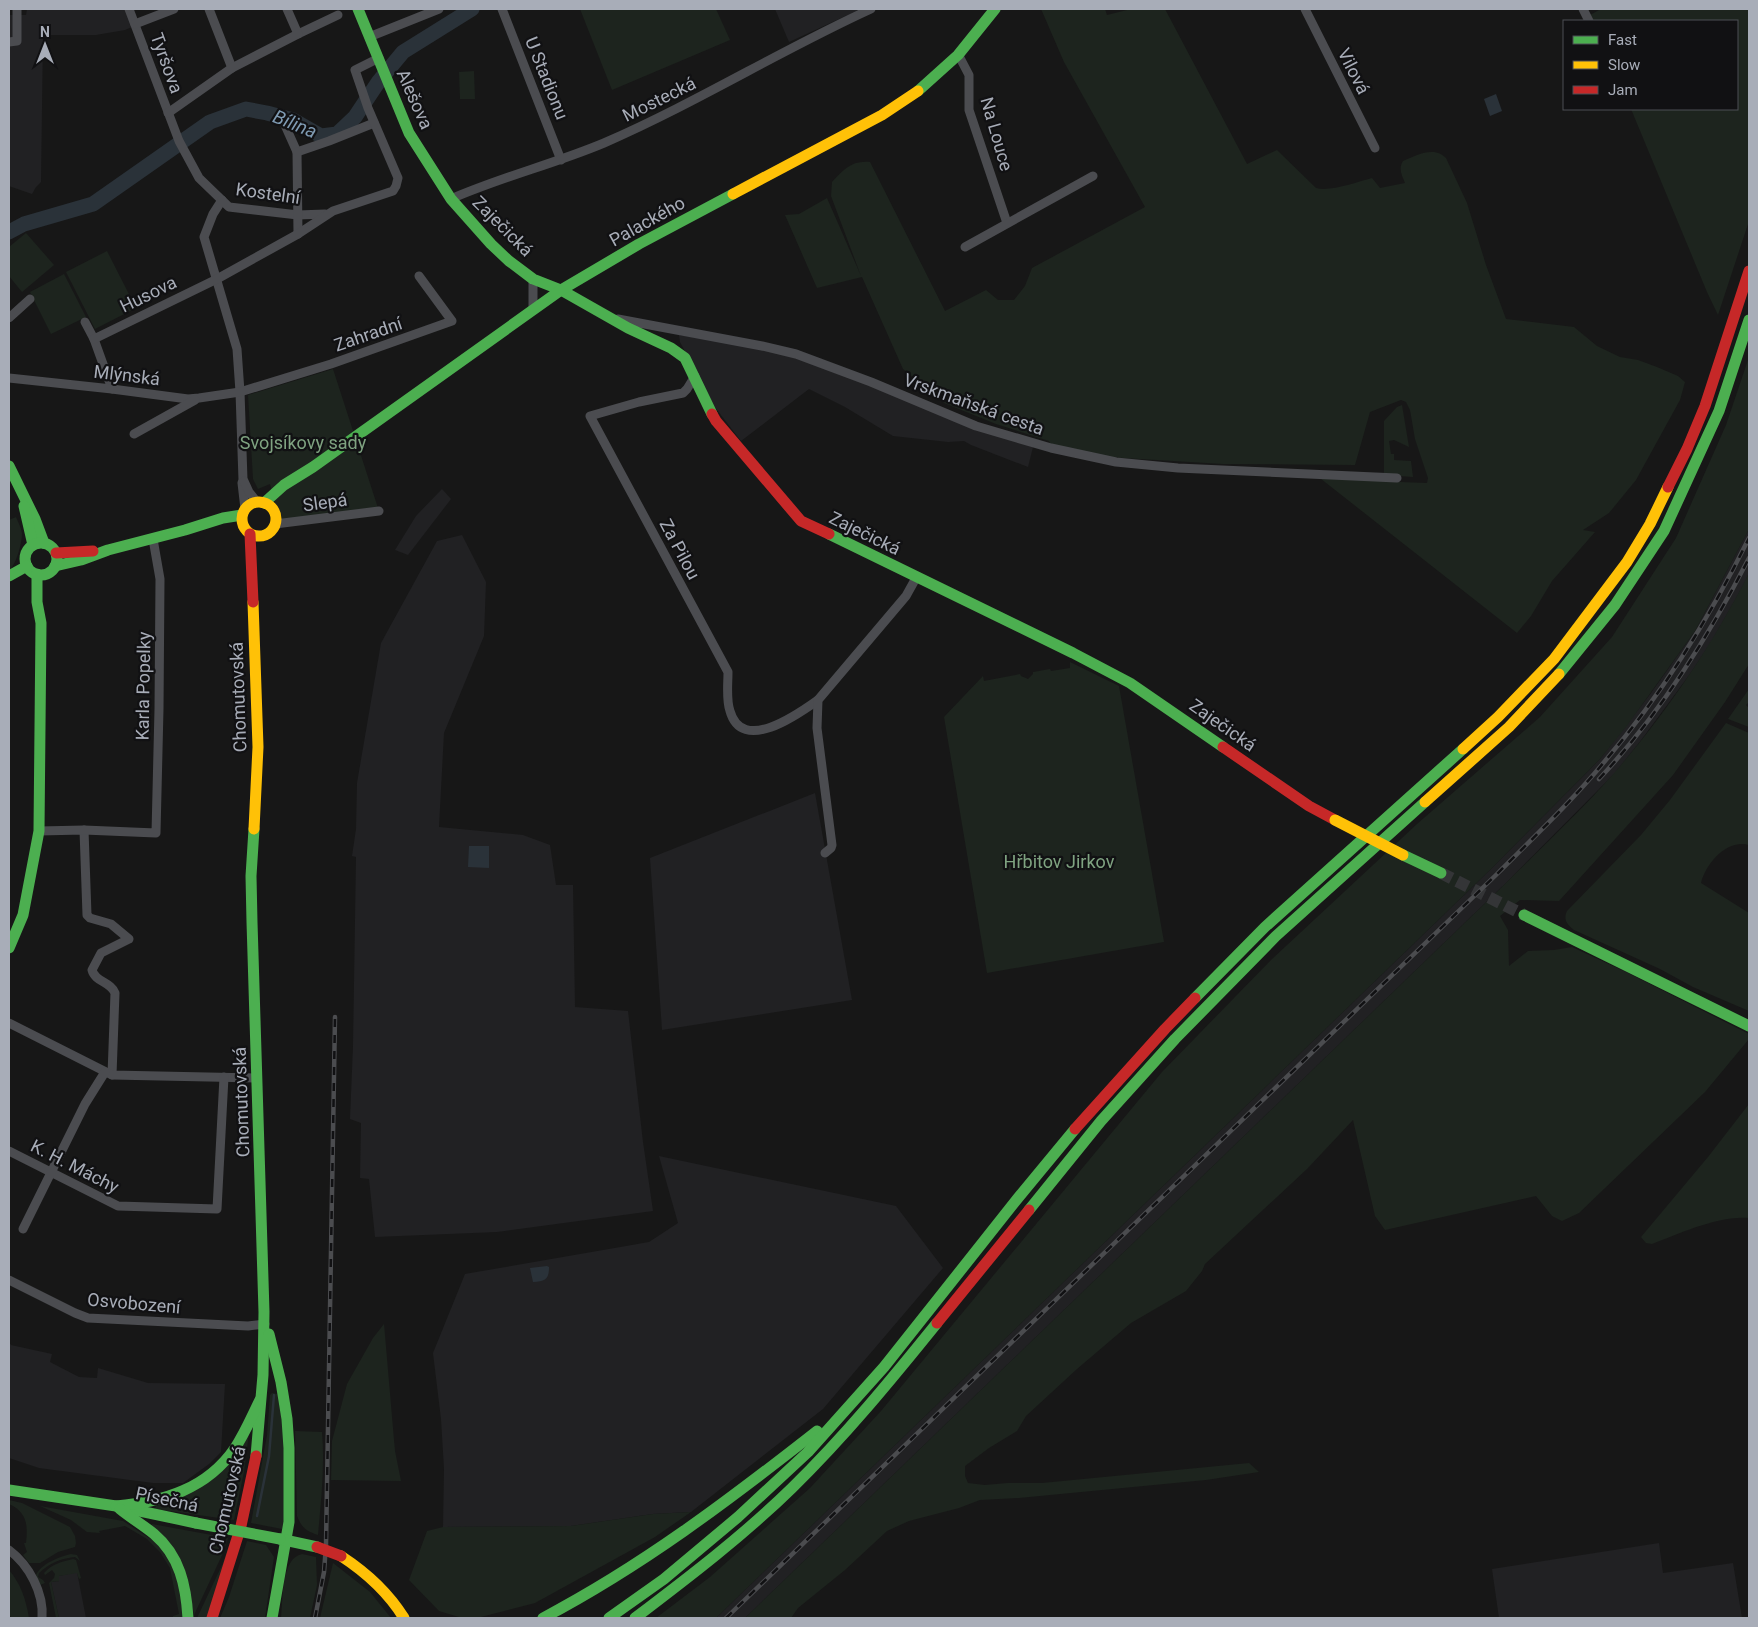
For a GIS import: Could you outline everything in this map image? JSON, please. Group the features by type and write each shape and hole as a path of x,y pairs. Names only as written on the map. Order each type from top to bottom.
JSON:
{"main road":[{"name":"Alešova","path":"358,9 410,133 452,198"},
{"name":"Palackého","path":"261,502 561,290 633,248 882,115 934,79 959,56 996,9"},
{"name":"Zaječická","path":"452,198 491,244 509,261 534,279 561,290 608,317 671,348 684,358 696,376 709,409 716,421 801,521 1073,653 1130,683 1309,806 1441,873"},
{"path":"609,1618 664,1579 738,1517 808,1452 884,1368 1024,1191 1089,1113 1164,1029 1266,927 1498,717 1554,659 1627,562 1650,524 1705,406 1749,271"},
{"path":"635,1618 705,1565 791,1489 837,1442 909,1359 1101,1121 1175,1039 1276,936 1509,727 1564,669 1615,605 1664,531 1719,411 1749,320"},
{"path":"9,466 35,519 38,544"},
{"name":"Palackého","path":"275,518 287,492 312,467"},
{"path":"9,576 27,566 47,571 108,550 153,539 244,512 252,503 261,502"},
{"name":"Chomutovská","path":"251,577 264,535 269,532 275,518 269,505 261,502"},
{"name":"Chomutovská","path":"212,1618 233,1554 249,1494 258,1444 263,1393 265,1324 251,876 258,746 251,577 248,531 242,522 244,512"},
{"path":"185,530 223,525 238,526 255,535 264,535"},
{"path":"9,948 11,935 25,905 39,831 41,623 47,571 57,557 56,553 51,546 38,544 29,548 26,557 27,566"},
{"path":"56,553 108,550"},
{"path":"1524,915 1749,1026"},
{"path":"265,1324 276,1359 287,1419 289,1515 283,1540 272,1618"},
{"path":"543,1618 577,1602 659,1551 822,1427 884,1368"},
{"path":"116,1506 144,1504 162,1500 184,1492 206,1478 222,1465 235,1449 263,1393"},
{"name":"Písečná","path":"9,1490 116,1506 317,1547 351,1562 378,1585 397,1606 404,1618"},
{"path":"116,1506 155,1535 171,1554 178,1566 185,1586 188,1618"}],"street":[{"path":"9,42 18,41 17,9"},
{"name":"Tyršova","path":"130,9 168,112"},
{"path":"135,24 174,9"},
{"path":"209,9 232,68"},
{"path":"287,9 298,34"},
{"path":"369,37 440,9"},
{"name":"U Stadionu","path":"502,9 561,160"},
{"name":"Mostecká","path":"452,198 604,143 671,112 872,9"},
{"name":"Vilová","path":"1305,9 1375,148"},
{"path":"168,112 232,68 338,15"},
{"name":"Na Louce","path":"959,56 969,75 969,110 1007,223"},
{"path":"297,152 374,123 362,95 355,70 378,58"},
{"name":"Kostelní","path":"168,112 180,144 199,178 229,207 298,215 326,214"},
{"name":"Kostelní","path":"217,279 298,234 326,214 393,191 398,178 374,123"},
{"path":"284,124 297,152 298,234"},
{"path":"965,247 1093,176"},
{"name":"Chomutovská","path":"222,200 213,214 204,236 237,348 244,512"},
{"name":"Zahradní","path":"240,392 331,364 452,321 419,276"},
{"name":"Husova","path":"94,339 217,279"},
{"path":"533,309 534,279"},
{"path":"9,318 30,299"},
{"name":"Vrskmaňská cesta","path":"608,317 796,354 871,382 976,426 1051,448 1116,462 1178,468 1397,478"},
{"path":"85,322 94,339 112,388"},
{"name":"Za Pilou","path":"696,376 683,393 590,416 728,672 729,711 733,720 746,730 759,732 801,712 818,700"},
{"name":"Mlýnská","path":"9,378 112,388 188,399 240,392"},
{"path":"134,434 198,398"},
{"name":"Chomutovská","path":"243,480 246,483 248,492 261,502"},
{"name":"Slepá","path":"275,518 379,511"},
{"name":"Karla Popelky","path":"84,830 156,833 160,579 153,539"},
{"path":"825,853 829,851 832,845 817,728 818,700 906,596 916,578"},
{"path":"23,1229 85,1104 109,1074 115,993 112,987 94,976 92,970 101,953 129,939 112,924 90,918 85,911 84,830 39,831"},
{"path":"9,1023 109,1074 257,1078"},
{"name":"K. H. Máchy","path":"9,1150 118,1206 217,1209 224,1077"},
{"name":"Osvobození","path":"9,1280 75,1314 88,1318 248,1326 265,1324"},
{"path":"9,1550 34,1582 42,1602 42,1618"}],"shaded area":[{"path":"27,9 125,9 132,27 96,35 43,35 41,182 32,194 9,186 10,15 26,15"},
{"path":"775,9 861,9 789,42"},
{"path":"1496,94 1502,111 1490,116 1484,99"},
{"path":"679,335 738,344 796,356 1033,447 1028,467 964,441 948,442 893,436 845,407 809,389 741,441 714,406 680,342"},
{"path":"442,489 451,499 408,555 395,550 416,516"},
{"path":"1749,529 1749,573 1743,586 1712,641 1690,674 1615,773 1505,884 745,1618 716,1618 1491,869 1600,759 1651,693 1695,631"},
{"path":"462,535 486,582 484,636 444,733 439,827 523,835 550,845 556,885 573,885 575,1007 628,1011 653,1211 497,1232 375,1237 369,1179 360,1178 361,1123 350,1119 356,857 352,856 356,829 357,783 381,643 437,541"},
{"path":"815,793 852,1000 662,1030 650,858"},
{"path":"469,846 489,846 489,868 468,867"},
{"path":"659,1156 896,1206 943,1268 823,1409 691,1512 653,1514 571,1526 443,1527 444,1469 441,1419 433,1353 465,1274 649,1242 678,1223"},
{"path":"549,1267 546,1279 533,1282 530,1268"},
{"path":"9,1342 11,1345 52,1354 50,1362 79,1377 97,1378 98,1368 148,1383 225,1384 221,1452 209,1464 183,1483 153,1483 39,1468 9,1458"},
{"path":"1659,1543 1663,1573 1733,1563 1742,1618 1499,1618 1492,1569"},
{"path":"77,1572 86,1618 59,1618 51,1582 59,1581 59,1576"}],"green space":[{"path":"580,9 716,9 730,40 612,90"},
{"path":"1041,9 1105,9 1107,15 1131,9 1165,9 1247,164 1277,150 1316,188 1336,188 1372,178 1380,188 1405,183 1401,169 1403,161 1425,153 1441,154 1446,158 1467,203 1486,265 1506,319 1574,327 1597,346 1620,357 1638,360 1657,367 1678,376 1685,382 1680,400 1636,480 1609,513 1583,530 1595,532 1552,581 1531,616 1517,633 1316,475 1427,483 1428,478 1415,439 1410,410 1406,402 1401,400 1370,412 1355,465 1223,464 1107,457 1051,446 1049,441 996,424 944,403 903,369 862,277 817,288 785,215 799,214 827,198 861,276 831,196 832,182 853,164 870,162 945,311 986,290 998,300 1014,300 1025,286 1032,268 1145,207 1064,62"},
{"path":"1601,9 1749,9 1749,221 1718,315 1631,110 1738,110 1738,20 1592,20 1590,15"},
{"path":"474,71 475,99 460,99 459,72"},
{"path":"26,233 54,265 22,292 9,276 9,247"},
{"path":"107,251 136,308 95,329 66,272"},
{"path":"64,274 86,317 51,334 30,292"},
{"path":"1749,357 1749,529 1695,631 1626,727 1600,759 1491,869 716,1618 656,1618 710,1577 810,1488 881,1411 1162,1072 1271,960 1417,824 1540,717 1612,637 1676,538 1726,425"},
{"name":"Svojsíkovy sady","path":"333,369 378,508 280,521 270,484 258,489 253,479 248,395"},
{"path":"1402,405 1409,447 1394,440 1389,441 1391,454 1394,454 1394,460 1411,461 1413,477 1384,475 1384,421 1397,407"},
{"path":"16,517 22,531 22,537 17,557 9,570 9,520"},
{"path":"1749,573 1749,664 1725,702 1673,775 1559,901 1520,900 1500,916 1508,930 1509,966 1528,951 1572,947 1749,1034 1749,1039 1705,1092 1579,1213 1562,1221 1552,1216 1536,1196 1385,1230 1375,1216 1353,1120 1307,1169 1205,1264 1202,1271 1186,1291 1131,1323 1026,1416 1017,1431 989,1448 965,1466 965,1476 968,1483 985,1485 1042,1483 1249,1463 1259,1472 1206,1480 980,1500 959,1508 909,1521 887,1531 845,1570 798,1608 791,1618 745,1618 1589,801 1653,726 1688,677 1720,626"},
{"name":"Hřbitov Jirkov","path":"1070,662 1119,686 1164,942 987,973 944,717 983,676 984,681 1020,674 1028,679 1033,672 1070,668"},
{"path":"1749,689 1749,702 1746,705 1749,708 1749,727 1728,719"},
{"path":"1726,723 1749,733 1749,845 1741,844 1725,849 1708,868 1701,883 1749,913 1749,1011 1693,987 1660,969 1574,930 1566,919 1567,911 1641,835 1670,800"},
{"path":"1749,1104 1749,1218 1726,1219 1713,1222 1652,1244 1646,1243 1641,1237 1708,1157"},
{"path":"384,1324 395,1451 401,1481 331,1480 332,1441 347,1384 373,1338"},
{"path":"272,1393 277,1394 284,1430 284,1524 282,1529 251,1523 267,1435 270,1395"},
{"path":"295,1431 322,1432 323,1471 318,1535 305,1528 297,1516"},
{"path":"249,1433 244,1472 234,1520 155,1509 156,1506 174,1501"},
{"path":"9,1500 22,1503 70,1527 75,1536 75,1547 58,1552 40,1563 29,1563 23,1555 27,1552 24,1543 26,1543 27,1536 25,1520 20,1511 9,1504"},
{"path":"40,1506 123,1521 157,1543 177,1573 184,1618 173,1618 173,1616 179,1614 170,1568 160,1552 147,1539 125,1526 99,1531 100,1533 87,1532 71,1520"},
{"path":"691,1512 655,1537 535,1603 477,1618 462,1618 439,1611 409,1580 427,1531 443,1527 571,1526 653,1514"},
{"path":"152,1524 228,1538 194,1615 190,1593 151,1527"},
{"path":"231,1539 233,1539 207,1618 197,1618 223,1563"},
{"path":"247,1541 266,1545 274,1557 265,1618 220,1618 229,1597"},
{"path":"71,1554 77,1555 80,1561 75,1557 60,1560 43,1569 38,1577 45,1583 40,1585 36,1575 42,1567 56,1559"},
{"path":"302,1554 316,1557 317,1585 310,1618 281,1618 284,1581 287,1571 295,1557"},
{"path":"73,1559 76,1560 81,1578 79,1579 77,1573 59,1576 59,1581 51,1582 59,1618 56,1618 49,1583 55,1574 52,1570 45,1575 44,1573 54,1565"},
{"path":"333,1563 370,1592 391,1618 320,1618"},
{"path":"9,1570 22,1592 29,1618 12,1618 9,1615"}],"waterway":[{"name":"Bílina","path":"9,232 24,224 93,204 210,122 246,109 293,120 321,136 337,134 355,117 379,81 403,52 472,9"},
{"path":"257,1516 269,1456 274,1395"}],"tunnel":[{"path":"1441,873 1524,915"}],"railway":[{"path":"726,1618 1497,874 1566,805 1626,735 1666,682 1718,597 1749,538"},
{"path":"1599,779 1643,728 1663,701 1700,645 1749,558"},
{"path":"315,1618 324,1572 326,1545 335,1017"}],"traffic: fast":[{"path":"358,9 409,133 451,199 491,244 509,261 533,279 561,290 628,328 671,348 685,358 712,414"},
{"path":"918,91 958,55 995,9"},
{"path":"264,503 284,485 313,467 561,290 639,244 733,194"},
{"path":"1559,674 1615,605 1664,531 1719,411 1749,320"},
{"path":"9,466 35,519 44,543"},
{"path":"24,506 33,545"},
{"path":"55,566 223,518 242,515"},
{"path":"829,534 1073,653 1130,683 1223,747"},
{"path":"41,543 47,544 52,548 56,553 57,559 56,565 52,570 47,574 41,575 35,574 30,570 26,565 25,559 26,553 30,548 35,544 41,543"},
{"path":"9,576 27,566"},
{"path":"9,948 23,915 39,831 41,623 37,602 37,574"},
{"path":"1195,998 1265,927 1463,749"},
{"path":"1029,1210 1101,1121 1175,1039 1276,936 1425,802"},
{"path":"254,829 251,876 264,1312 263,1375 256,1456"},
{"path":"1403,855 1441,873"},
{"path":"1524,915 1749,1026"},
{"path":"609,1618 664,1579 738,1517 808,1452 884,1367 1075,1129"},
{"path":"635,1618 735,1539 792,1488 849,1428 937,1323"},
{"path":"269,1334 281,1382 287,1419 289,1448 289,1522 272,1618"},
{"path":"116,1506 167,1497 183,1491 211,1474 235,1448 260,1400"},
{"path":"543,1618 615,1577 684,1531 817,1431"},
{"path":"9,1490 116,1506 196,1523"},
{"path":"120,1509 154,1534 170,1552 180,1572 186,1594 188,1618"},
{"path":"196,1523 280,1539"},
{"path":"280,1539 317,1547"}],"traffic: slow":[{"path":"733,194 882,115 918,91"},
{"path":"1463,749 1498,717 1554,659 1627,562 1650,524 1668,487"},
{"path":"259,502 271,507 276,519 271,531 259,536 247,531 242,519 247,507 259,502"},
{"path":"253,602 258,747 254,829"},
{"path":"1425,802 1509,727 1559,674"},
{"path":"1335,820 1403,855"},
{"path":"341,1556 360,1569 376,1584 404,1618"}],"traffic: jam":[{"path":"1668,487 1705,406 1749,271"},
{"path":"712,414 801,521 829,534"},
{"path":"250,534 253,602"},
{"path":"56,553 93,551"},
{"path":"1223,747 1309,806 1335,820"},
{"path":"1075,1129 1195,998"},
{"path":"937,1323 1029,1210"},
{"path":"212,1618 241,1526 256,1456"},
{"path":"317,1547 341,1556"}]}
